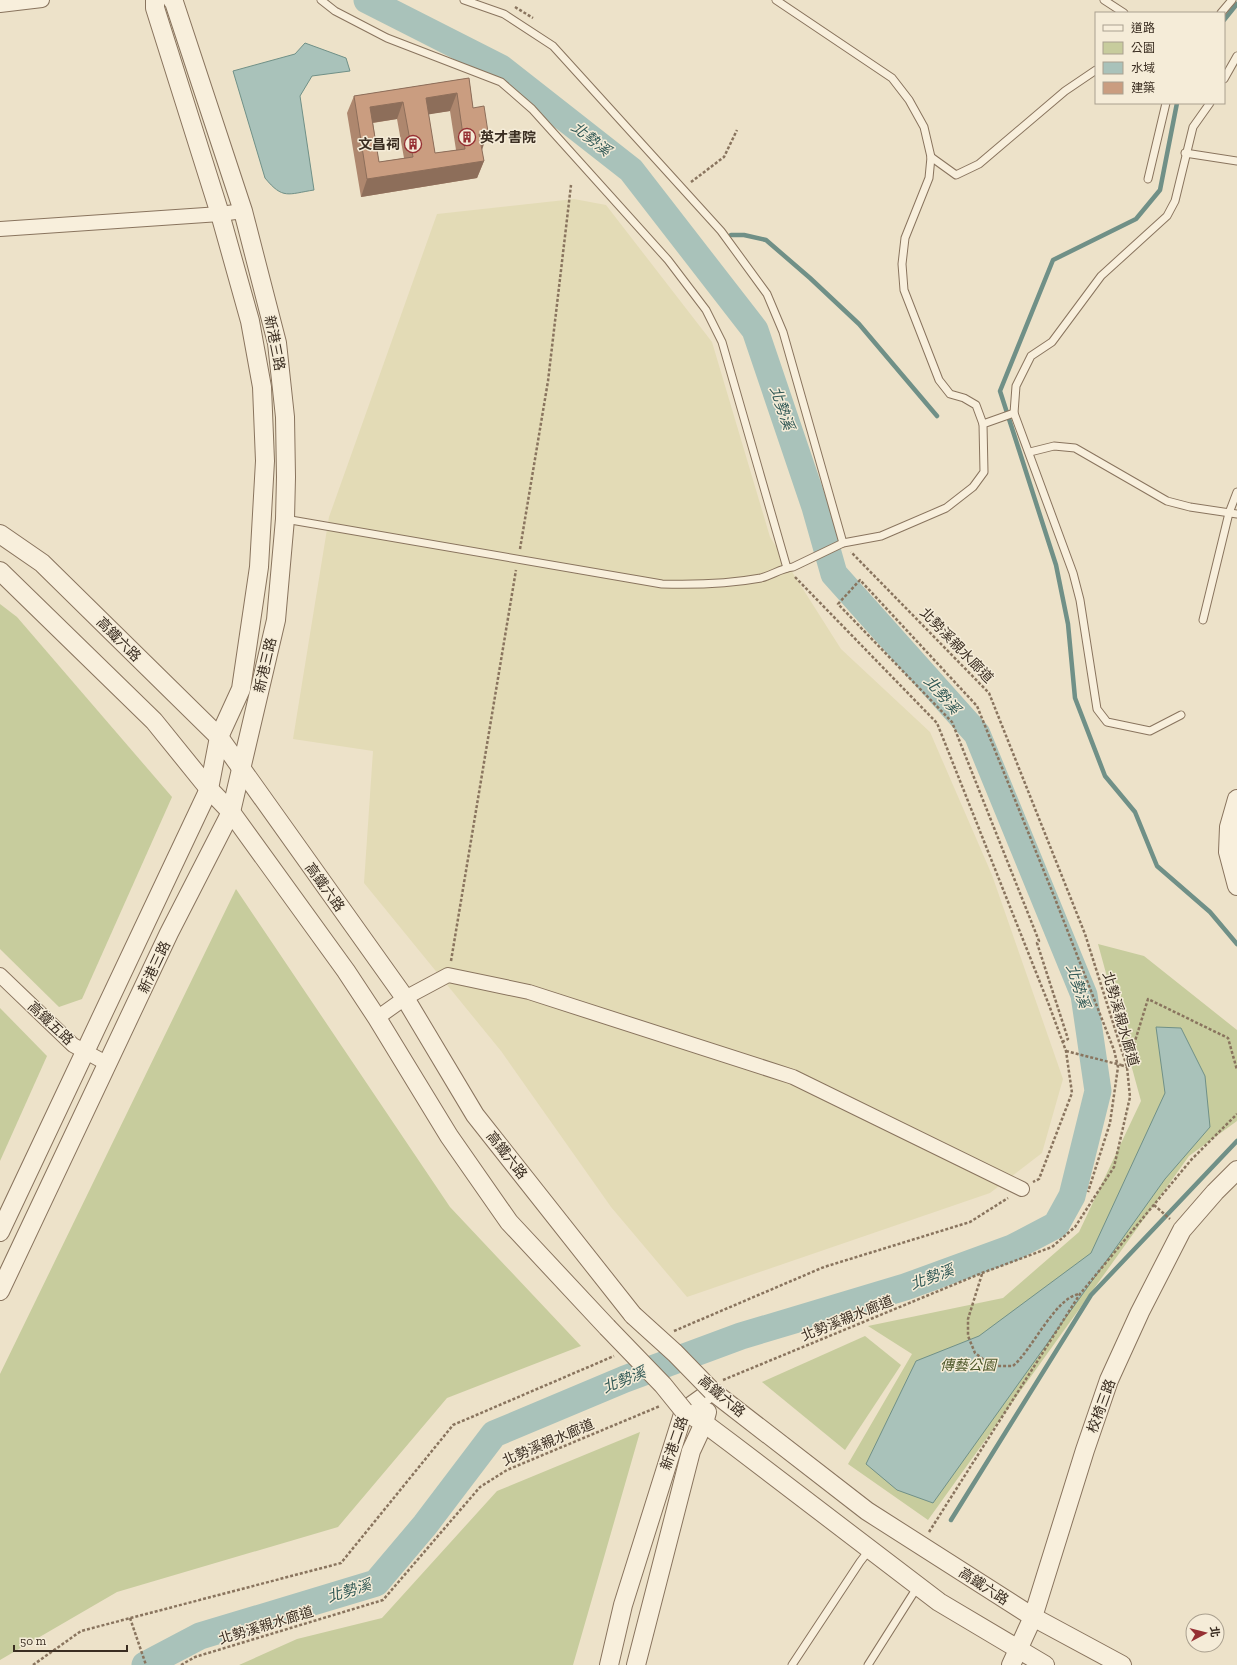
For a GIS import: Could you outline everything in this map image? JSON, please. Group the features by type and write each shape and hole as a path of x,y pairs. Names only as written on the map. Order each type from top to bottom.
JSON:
{"street":[{"path":"0,5 42,0"},
{"name":"新港三路","path":"0,1232 84,1051 209,789 219,737 241,689 259,567 265,461 261,380 250,321 220,214 155,8 155,0"},
{"name":"新港三路","path":"0,1291 169,933 231,812 276,620 285,519 286,417 277,343 242,211 174,2 172,0"},
{"path":"0,228 220,214 242,211"},
{"name":"高鐵六路","path":"0,534 42,563 219,737 240,769 405,998 475,1114 633,1315 675,1353 867,1511 1033,1617 1122,1665"},
{"path":"0,571 154,721 209,789 231,812 346,971 377,1018 449,1136 509,1222 663,1385 684,1411 704,1424 1015,1658 1045,1665"},
{"path":"1237,799 1229,827 1228,852 1237,886"},
{"name":"高鐵五路","path":"0,975 73,1045 108,1064"},
{"path":"377,1018 405,998 448,975 529,992 793,1077 1022,1189"},
{"name":"校椅三路","path":"1015,1658 1033,1617 1085,1450 1109,1380 1140,1312 1182,1230 1215,1192 1237,1170"},
{"name":"新港二路","path":"609,1665 623,1605 684,1411 716,1386"},
{"name":"新港二路","path":"636,1665 691,1451 704,1424 716,1386"}],"lane":[{"path":"321,0 335,11 387,38 501,82 532,108 668,260 706,310 722,342 790,567"},
{"path":"464,0 504,14 553,46 721,231 767,294 783,332 843,543"},
{"path":"285,519 662,584 701,585 734,582 763,577 790,567 843,543 881,536 946,508 973,488 984,472 983,424 976,405 964,398 950,394 939,380 904,290 902,264 905,238 930,178 931,157 924,126 909,100 892,78 776,0"},
{"path":"1104,0 1122,12"},
{"path":"1222,12 1232,0"},
{"path":"1225,75 1237,56"},
{"path":"931,157 956,175 979,164 1065,91 1095,71"},
{"path":"1148,178 1166,104"},
{"path":"1181,715 1150,731 1107,722 1097,709 1080,600 1073,573 1030,452 1014,413 1016,386 1031,356 1052,342 1101,276 1167,216 1175,201 1185,153 1193,127 1209,104"},
{"path":"1185,153 1237,161"},
{"path":"983,424 1014,413"},
{"path":"1030,452 1054,446 1075,448 1167,501 1190,507 1237,514"},
{"path":"1203,620 1229,512 1237,492"},
{"path":"792,1665 855,1568 870,1549"},
{"path":"868,1665 918,1586"}],"path":[{"path":"682,188 724,157 737,130"},
{"path":"448,975 548,381 571,185"},
{"name":"北勢溪親水廊道","path":"716,1386 982,1273 1052,1247 1075,1227 1114,1167 1130,1097 1127,1066 1085,934 989,693 843,543"},
{"path":"671,1332 824,1267 970,1222 1039,1179 1072,1093 1066,1051 937,723 790,567"},
{"path":"1062,1042 1068,1039 1036,943 1039,941 952,722 838,604 860,580 976,706 1054,896 1114,1050 1118,1067 1110,1123 1088,1192"},
{"path":"1066,1051 1127,1066 1148,999 1228,1038 1237,1070"},
{"path":"927,1534 1080,1294 1191,1160 1237,1114"},
{"path":"1154,1205 1182,1230"},
{"path":"982,1273 968,1319 968,1336 975,1353 992,1366 1013,1366 1020,1360 1046,1322 1072,1295 1080,1294"},
{"path":"33,1665 81,1631 341,1563 453,1425 620,1354"},
{"name":"北勢溪親水廊道","path":"181,1665 195,1658 383,1600 480,1487 507,1470 661,1406"},
{"path":"130,1618 146,1665"}],"shaded area":[{"path":"574,199 606,205 712,342 770,537 841,649 930,732 992,875 1063,1079 1042,1153 990,1193 687,1297 611,1207 501,1051 364,883 373,751 293,739 329,517 437,214"}],"green space":[{"path":"0,604 17,617 172,797 82,999 59,1007 0,949"},
{"path":"236,889 450,1207 581,1346 447,1398 338,1527 117,1592 0,1660 0,1374"},
{"name":"傳藝公園","path":"1098,944 1144,956 1237,1030 1237,1121 1189,1156 928,1520 848,1464 912,1354 868,1326 1003,1298 1079,1232 1141,1101"},
{"path":"0,1008 47,1056 0,1161"},
{"path":"865,1336 901,1365 845,1450 762,1382"},
{"path":"640,1432 573,1665 239,1665 297,1639 382,1618 497,1491"}],"water":[{"path":"305,43 346,58 350,71 312,76 300,96 314,190 286,194 277,190 265,178 233,71 295,54"},
{"path":"1156,1027 1181,1028 1205,1076 1210,1127 1165,1179 933,1503 897,1490 866,1464 916,1361 979,1336 1091,1253 1165,1093"}],"building":[{"path":"469,78 473,108 484,106 488,132 479,134 484,161 367,179 354,96","holes":["457,93 465,149 435,153 426,98","403,102 413,157 379,162 370,107"]}],"waterway":[{"name":"北勢溪","path":"145,1665 200,1636 376,1583 425,1525 494,1434 625,1379 741,1336 905,1287 1012,1248 1056,1225 1072,1196 1098,1091 1084,995 977,734 834,574 815,507 755,330 631,170 501,68 367,0"},
{"path":"1225,19 1237,4"},
{"path":"1177,104 1160,190 1136,219 1053,260 1000,391 1056,565 1068,624 1075,698 1105,776 1135,812 1157,866 1210,912 1237,944"},
{"path":"731,235 744,235 766,240 810,278 859,324 937,416"},
{"path":"951,1520 1091,1295 1237,1141"}],"place":[{"name":"英才書院","path":"467,137"},
{"name":"文昌祠","path":"413,144"}]}
